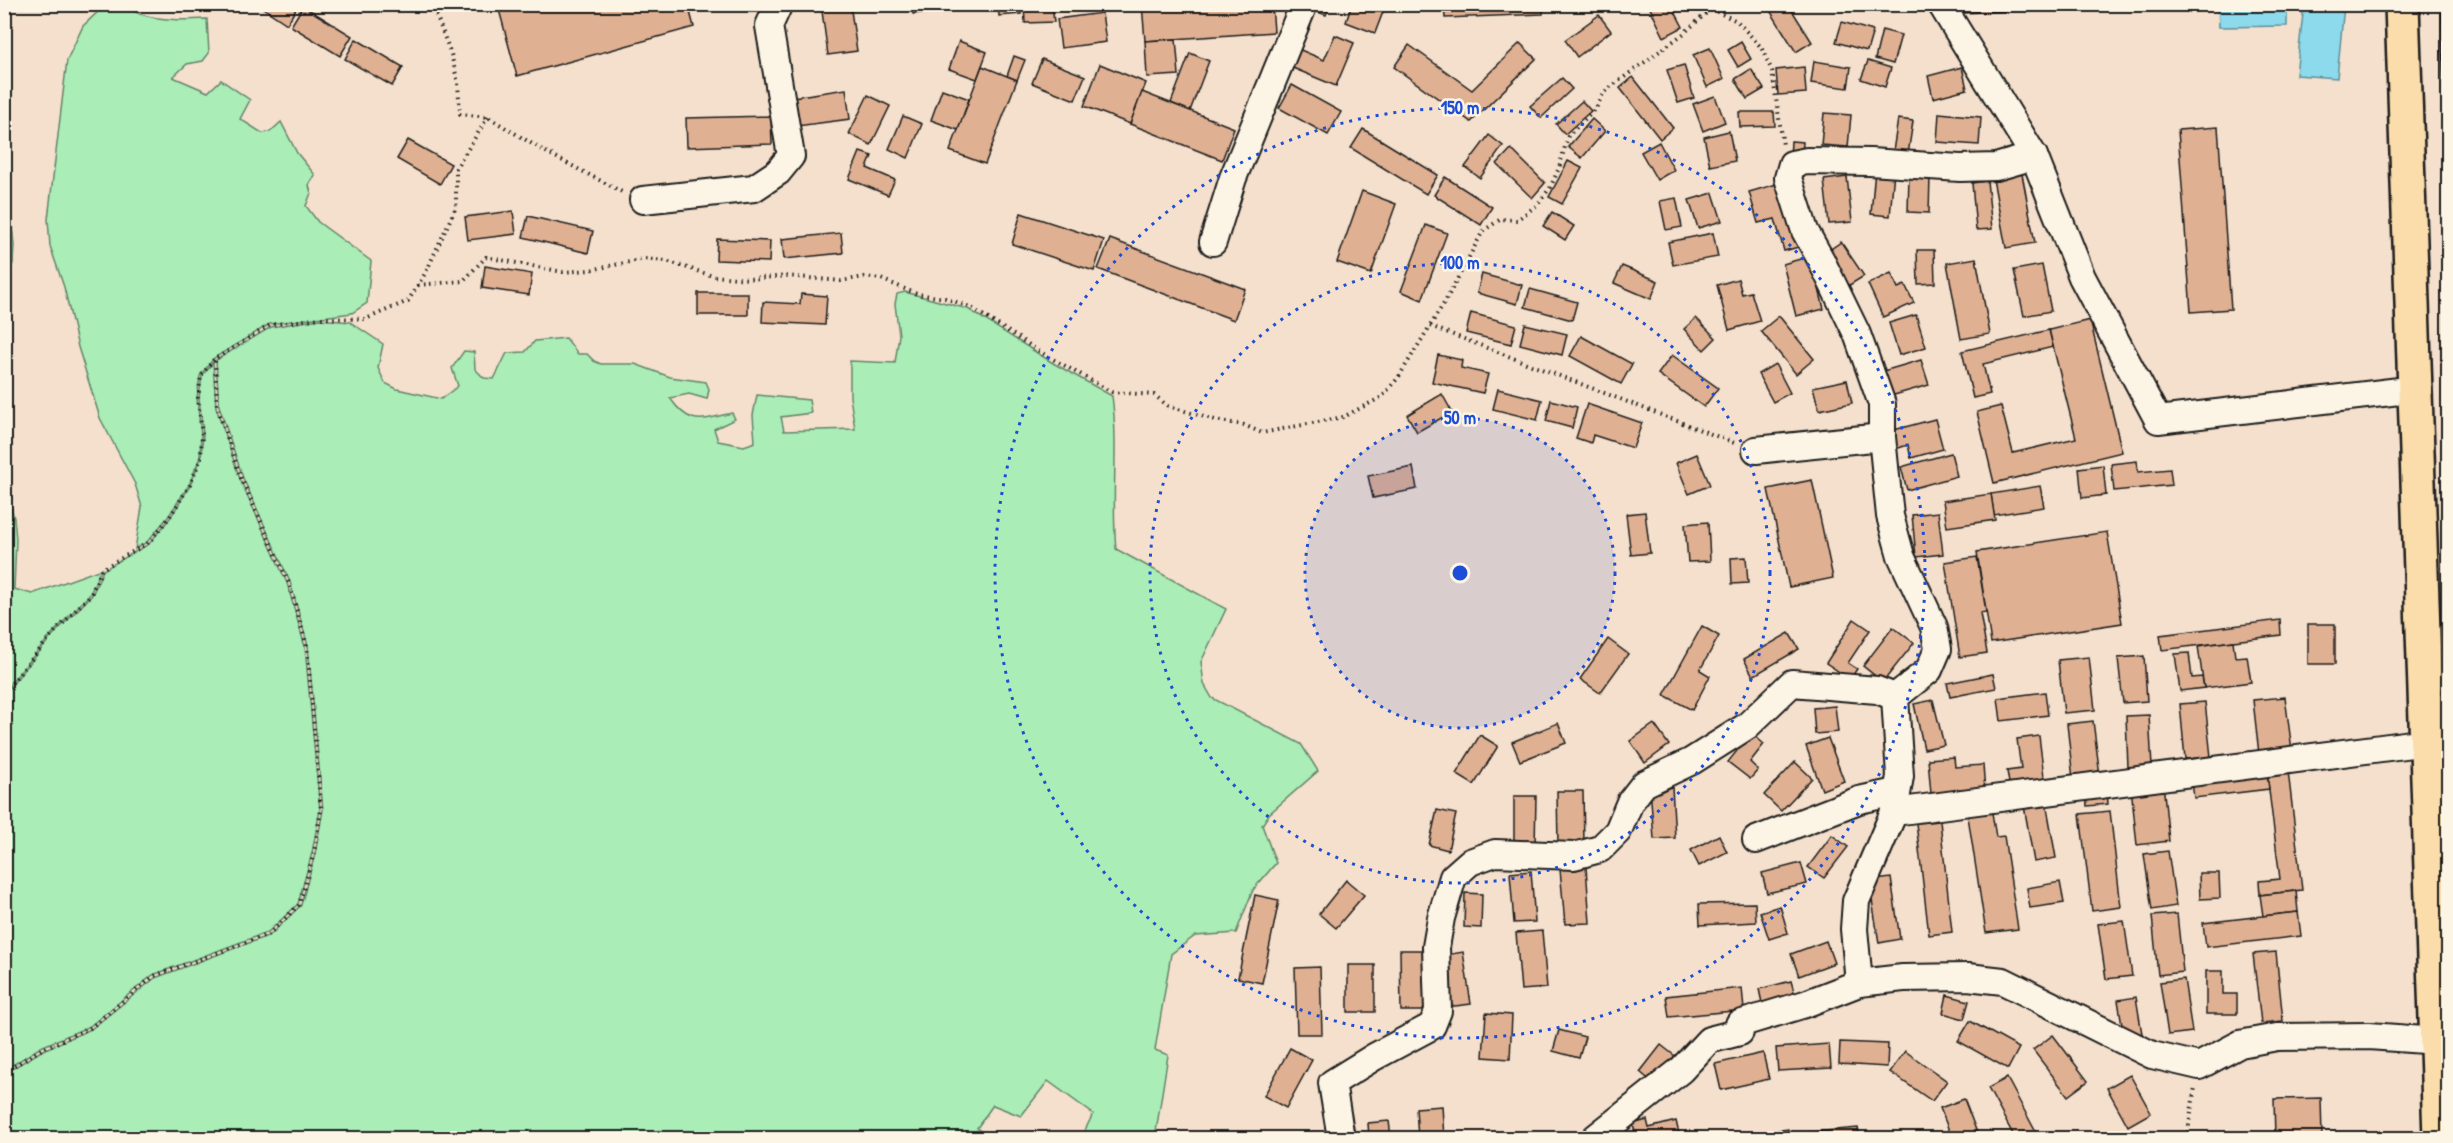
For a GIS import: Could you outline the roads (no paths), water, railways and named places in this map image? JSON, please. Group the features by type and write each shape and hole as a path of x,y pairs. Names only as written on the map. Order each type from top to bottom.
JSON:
{"main road":[{"path":"2402,4 2440,1138"}],"street":[{"path":"643,200 754,188 777,172 791,156 769,26 779,4"},
{"path":"1213,242 1233,178 1304,4"},
{"path":"1941,4 2034,156 2082,277 2158,420 2416,389"},
{"path":"1895,698 1929,670 1938,649 1934,627 1901,556 1890,516 1882,437 1882,404 1873,373 1857,334 1805,231 1788,178 1792,164 1807,161 1969,168 1996,167 2034,156"},
{"path":"1756,450 1882,437"},
{"path":"1341,1138 1332,1083 1432,1026 1438,1011 1436,947 1441,918 1453,878 1470,862 1495,853 1574,856 1600,849 1618,831 1630,802 1644,784 1692,761 1747,726 1792,683 1877,690 1895,698"},
{"path":"1859,982 1854,929 1856,901 1895,802 1900,776 1895,698"},
{"path":"1756,840 1859,800 1895,802 2427,742"},
{"path":"1595,1138 1681,1070 1709,1040 1740,1032 1739,1024 1805,1004 1859,982 1903,978 1968,977 2003,981 2152,1055 2199,1066 2240,1044 2277,1037 2368,1036 2438,1041"}],"water":[{"path":"2218,5 2287,5 2287,26 2219,27"},
{"path":"2304,5 2344,5 2337,78 2296,75"}],"railway":[{"path":"2443,4 2448,228"}]}
